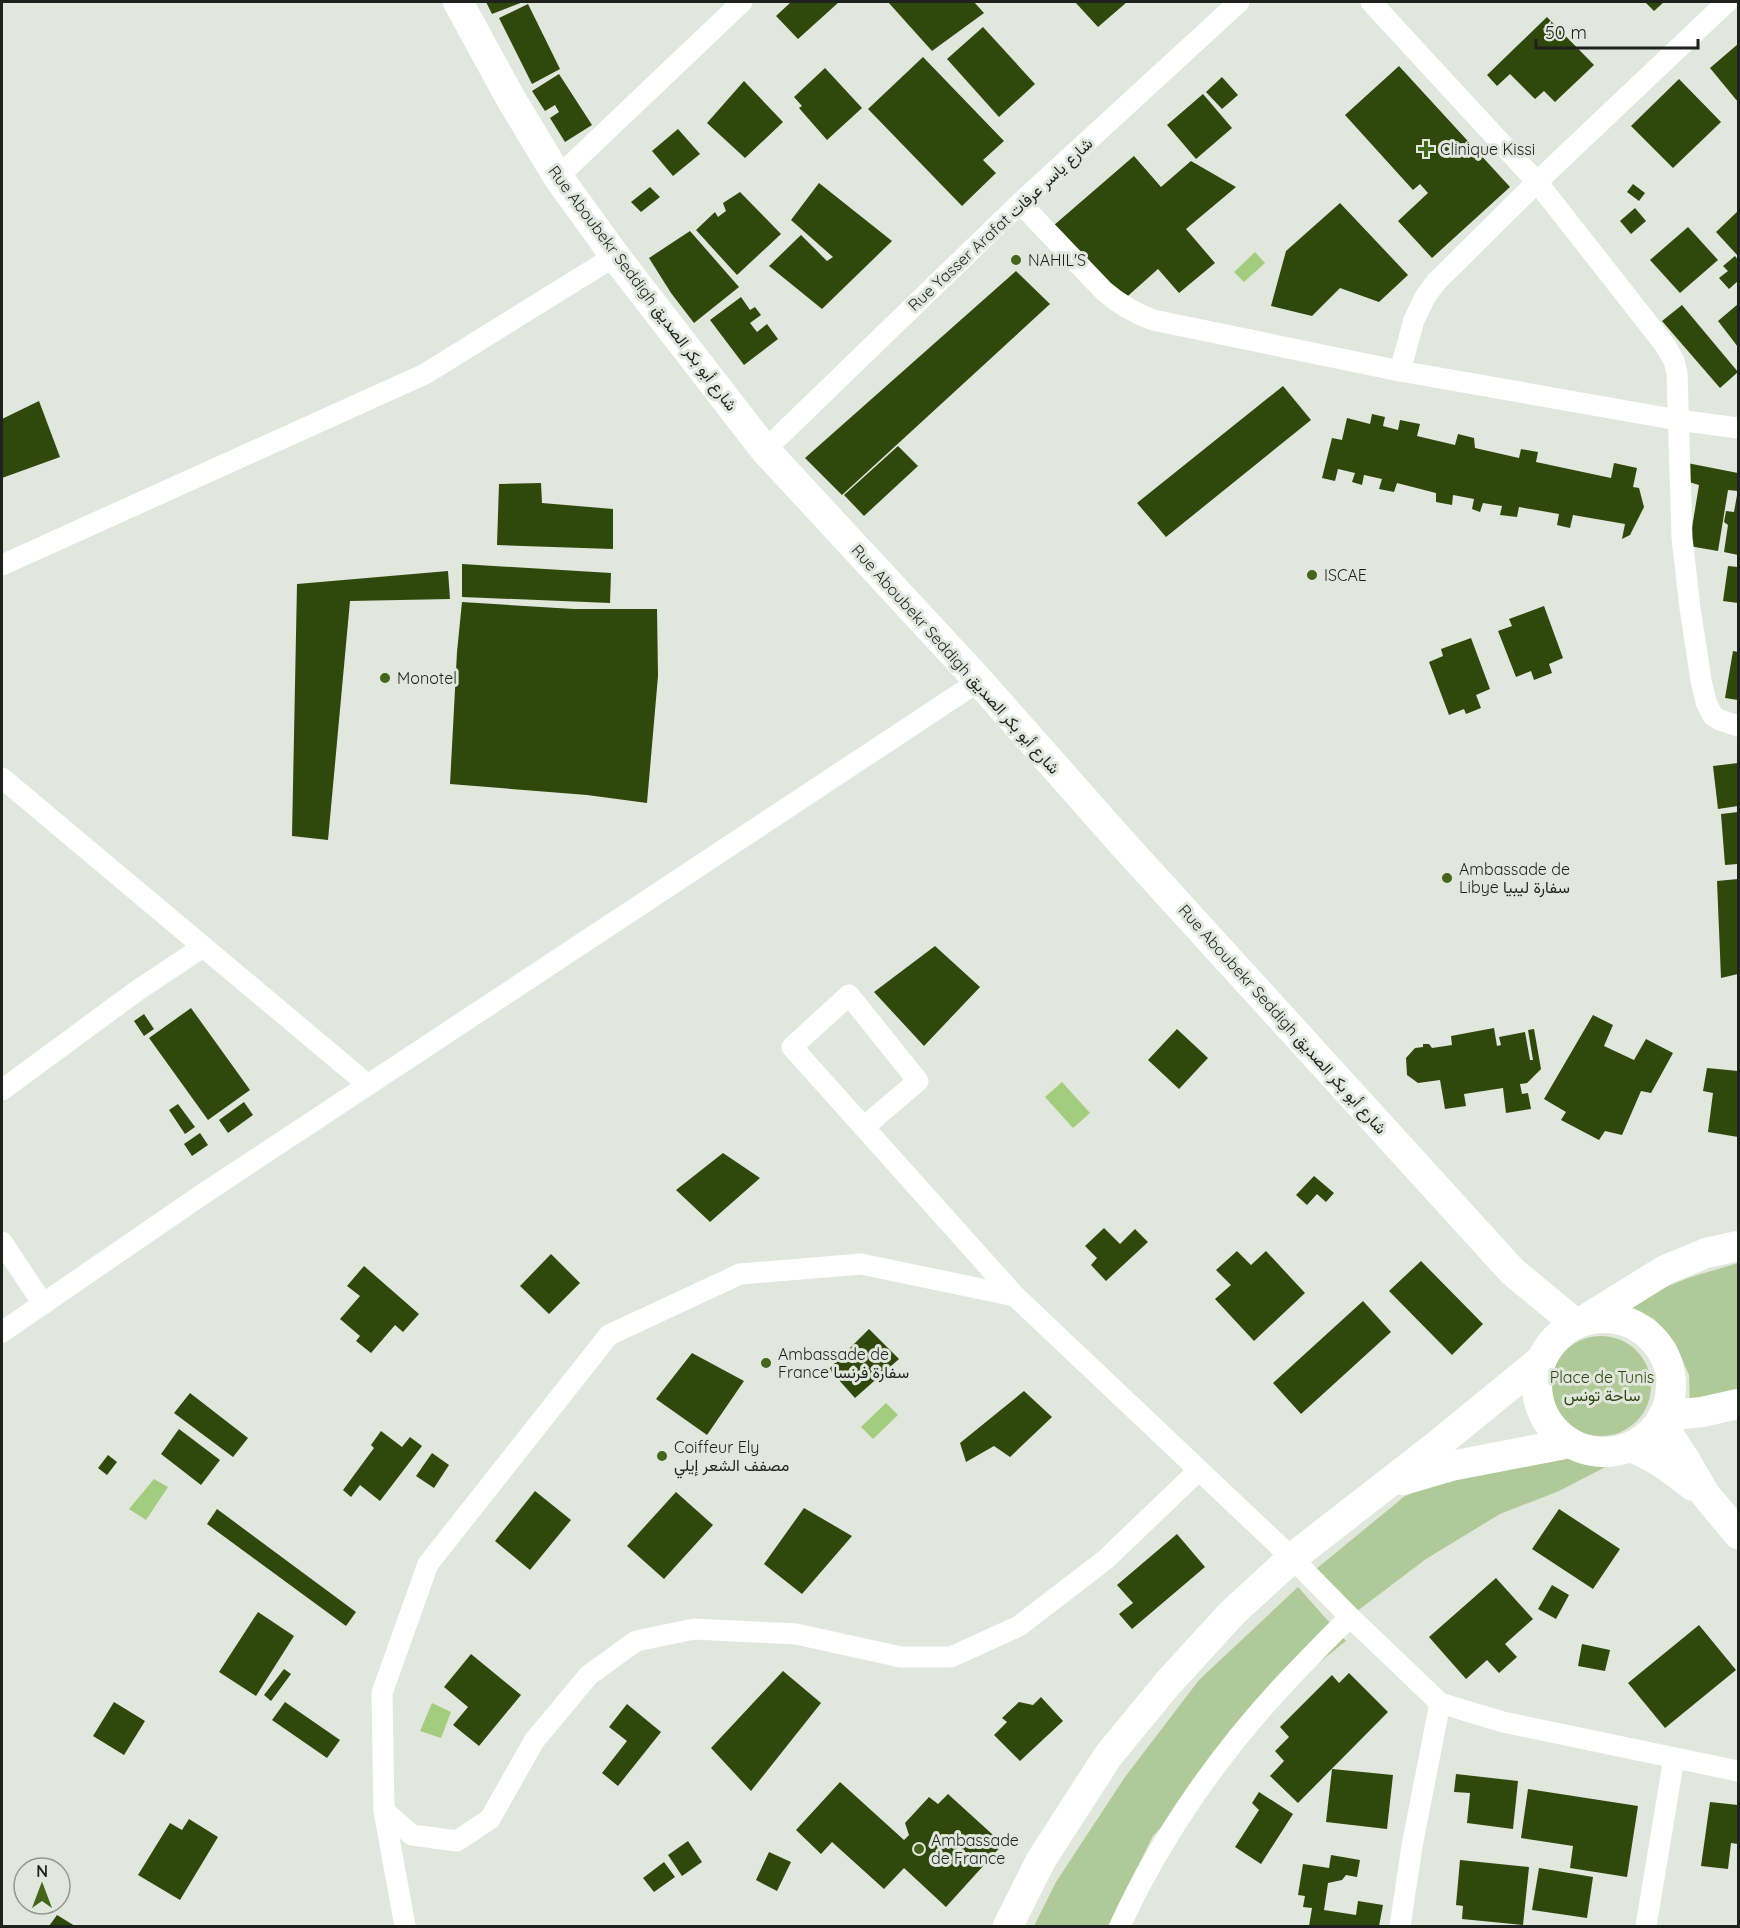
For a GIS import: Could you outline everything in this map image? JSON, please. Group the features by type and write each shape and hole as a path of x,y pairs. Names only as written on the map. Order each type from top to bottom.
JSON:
{"street":[{"name":"Rue Aboubekr Seddigh شارع أبو بكر الصديق","path":"458,2 511,99 558,177 615,256 765,450 979,681 1124,845 1513,1272 1580,1322"},
{"path":"558,177 742,2"},
{"name":"Rue Yasser Arafat شارع ياسر عرفات","path":"765,450 1020,203 1239,2"},
{"path":"1371,2 1537,182 1665,345 1674,361 1677,373 1682,538 1701,680 1706,702 1713,716 1738,726"},
{"path":"1400,371 1414,320 1425,297 1436,282 1537,182 1727,2"},
{"path":"1020,203 1118,303 1135,313 1168,325 1400,371 1678,420 1735,424"},
{"path":"2,565 425,374 615,256"},
{"path":"2,1332 367,1084 979,681"},
{"path":"2,778 367,1084"},
{"path":"2,1090 138,990 203,947"},
{"path":"864,1126 918,1081 849,995 792,1047 1016,1296 1292,1558 1440,1703 1503,1722 1738,1771"},
{"path":"2,1242 43,1304"},
{"path":"1008,1926 1041,1860 1108,1756 1168,1683 1233,1612 1292,1558 1386,1486 1546,1351 1559,1335 1665,1270 1706,1253 1738,1246"},
{"path":"405,1926 384,1811 381,1693 429,1564 609,1335 741,1274 861,1264 1016,1296"},
{"name":"Rue Aboubekr Seddigh شارع أبو بكر الصديق","path":"1513,1272 1546,1351"},
{"path":"1546,1351 1537,1372 1538,1400 1542,1413 1559,1435 1570,1443 1589,1450 1610,1452 1629,1447 1650,1434 1662,1419 1668,1404 1671,1378 1668,1365 1655,1342 1646,1333 1622,1320 1609,1318 1580,1322"},
{"path":"1662,1419 1738,1404"},
{"path":"1662,1419 1705,1494 1738,1534"},
{"path":"1386,1486 1450,1466 1570,1443"},
{"path":"1629,1447 1646,1452 1659,1460 1705,1494"},
{"path":"384,1811 412,1835 457,1841 490,1819 534,1741 589,1675 636,1641 694,1629 796,1634 901,1657 951,1657 1019,1626 1105,1560 1199,1470"},
{"path":"1120,1926 1156,1855 1240,1735 1288,1680 1350,1617"},
{"path":"1401,1926 1412,1846 1440,1703"},
{"path":"1646,1926 1674,1758"}],"green space":[{"path":"1738,1263 1738,1400 1690,1410 1689,1375 1675,1343 1654,1319 1627,1309 1653,1292 1691,1277"},
{"name":"Place de Tunis ساحة تونس","path":"1601,1336 1620,1339 1637,1350 1648,1367 1651,1386 1648,1405 1637,1422 1620,1433 1601,1436 1582,1433 1565,1422 1554,1405 1551,1386 1554,1367 1565,1350 1582,1339"},
{"path":"1567,1456 1613,1463 1559,1491 1500,1514 1426,1559 1352,1615 1316,1569 1405,1496 1472,1469"},
{"path":"1298,1587 1346,1641 1288,1687 1242,1742 1153,1836 1108,1926 1034,1926 1056,1882 1125,1777 1199,1680"}],"shaded area":[{"path":"1255,252 1265,263 1244,282 1234,272"},
{"path":"1062,1082 1090,1113 1073,1128 1045,1097"},
{"path":"886,1403 898,1415 873,1439 861,1427"},
{"path":"154,1479 168,1487 146,1520 129,1509"},
{"path":"432,1703 451,1712 441,1738 420,1731"}],"building":[{"path":"486,2 523,2 492,14"},
{"path":"791,2 839,2 798,39 776,16"},
{"path":"888,2 974,2 984,13 932,51"},
{"path":"1075,2 1127,2 1098,27"},
{"path":"1645,2 1664,2 1654,11"},
{"path":"528,4 560,69 532,84 499,18"},
{"path":"1547,17 1594,65 1555,102 1544,91 1535,99 1510,74 1497,86 1487,75"},
{"path":"983,27 1035,84 999,117 947,59"},
{"path":"1738,44 1738,102 1710,68"},
{"path":"923,57 1004,141 983,160 996,173 962,206 868,109"},
{"name":"Clinique Kissi","path":"1399,66 1510,187 1432,258 1398,221 1428,193 1420,184 1413,190 1345,115"},
{"path":"825,68 862,108 827,140 799,108 802,106 794,97"},
{"path":"559,74 592,125 565,142 550,118 559,112 555,105 545,111 532,91"},
{"path":"1222,77 1238,95 1222,109 1206,92"},
{"path":"1679,79 1721,122 1673,168 1631,126"},
{"path":"744,81 783,122 745,158 707,123"},
{"path":"1203,94 1232,128 1196,159 1167,125"},
{"path":"678,129 700,154 673,176 652,151"},
{"path":"1134,156 1161,187 1191,161 1236,187 1186,229 1215,263 1179,293 1158,269 1120,303 1053,226"},
{"path":"819,183 892,241 822,309 769,266 801,235 827,261 833,257 791,220"},
{"path":"1633,184 1645,193 1639,201 1627,192"},
{"path":"650,187 660,197 641,212 631,202"},
{"path":"740,192 781,234 737,275 696,230 715,212 718,217 726,211 723,203"},
{"path":"1340,203 1408,275 1379,302 1340,288 1312,316 1271,306 1286,251"},
{"path":"1635,208 1646,221 1631,234 1620,221"},
{"path":"1738,211 1738,256 1716,232"},
{"path":"1688,227 1718,260 1680,293 1650,260"},
{"path":"690,231 739,287 694,323 671,293 649,258"},
{"path":"1735,256 1738,260 1738,281 1729,289 1719,278 1728,271 1723,266"},
{"path":"1016,271 1050,304 842,495 805,458"},
{"path":"741,297 750,310 755,307 761,315 750,323 757,332 767,324 778,339 744,365 710,320"},
{"path":"1738,304 1738,347 1718,321"},
{"path":"1682,305 1738,372 1720,388 1662,321"},
{"path":"1283,386 1311,420 1166,537 1137,503"},
{"path":"39,401 60,457 2,478 2,419"},
{"path":"1372,414 1385,417 1383,426 1398,430 1400,420 1420,424 1417,436 1455,445 1458,434 1474,438 1475,448 1519,458 1521,449 1538,452 1536,462 1611,478 1614,463 1637,468 1633,487 1639,488 1644,507 1630,535 1622,539 1625,524 1573,515 1570,528 1557,525 1559,514 1519,507 1517,517 1500,515 1502,506 1483,503 1480,512 1472,509 1474,499 1453,495 1452,505 1436,502 1436,493 1397,483 1394,492 1379,489 1382,479 1364,475 1362,485 1352,482 1355,473 1338,469 1335,481 1322,478 1332,438 1342,440 1347,418 1370,424"},
{"path":"898,446 918,466 864,516 844,495"},
{"path":"1687,463 1738,473 1738,491 1728,490 1718,551 1689,546 1699,485 1689,482"},
{"path":"541,483 542,503 613,509 613,549 497,545 499,484"},
{"path":"1737,495 1738,555 1724,552 1728,525 1724,522 1726,511 1734,512"},
{"path":"462,564 611,573 610,603 462,597"},
{"path":"1728,566 1738,567 1738,603 1723,601"},
{"path":"448,571 450,599 350,601 328,840 292,836 297,584"},
{"path":"462,602 574,609 657,609 658,676 647,803 587,795 450,784"},
{"path":"1544,606 1563,658 1549,664 1552,673 1534,680 1531,671 1516,677 1498,631 1512,626 1509,619"},
{"path":"1471,638 1490,689 1476,695 1481,708 1466,714 1464,709 1449,715 1429,662 1443,656 1441,649"},
{"path":"1733,651 1738,652 1738,700 1725,698"},
{"path":"1738,763 1738,806 1718,809 1713,766"},
{"path":"1738,812 1738,864 1725,865 1721,814"},
{"path":"1738,879 1738,974 1721,978 1717,881"},
{"path":"935,946 980,987 924,1046 874,992"},
{"path":"191,1008 250,1090 208,1120 149,1038"},
{"path":"144,1014 154,1029 144,1036 134,1021"},
{"path":"1593,1015 1613,1025 1604,1046 1634,1060 1646,1039 1673,1053 1651,1093 1641,1091 1622,1135 1605,1131 1599,1140 1561,1120 1566,1112 1544,1099"},
{"path":"1494,1028 1497,1046 1501,1045 1499,1037 1525,1032 1530,1060 1533,1060 1528,1030 1534,1029 1541,1069 1527,1083 1520,1084 1522,1094 1528,1093 1531,1109 1506,1113 1503,1088 1464,1094 1466,1106 1445,1109 1440,1080 1418,1083 1407,1075 1406,1058 1415,1048 1423,1047 1423,1044 1429,1044 1432,1048 1452,1045 1451,1036"},
{"path":"1177,1029 1208,1058 1179,1089 1148,1060"},
{"path":"1707,1068 1738,1071 1738,1137 1708,1132 1713,1093 1703,1091"},
{"path":"244,1102 253,1115 228,1133 219,1120"},
{"path":"178,1104 195,1127 185,1134 169,1110"},
{"path":"200,1133 208,1145 192,1156 184,1144"},
{"path":"723,1153 760,1178 710,1222 676,1190"},
{"path":"1314,1176 1334,1193 1326,1202 1317,1194 1307,1205 1296,1195"},
{"path":"1104,1228 1120,1244 1135,1229 1148,1242 1106,1281 1091,1265 1097,1258 1085,1246"},
{"path":"1237,1251 1251,1265 1266,1251 1305,1293 1254,1341 1215,1299 1231,1285 1216,1270"},
{"path":"551,1254 580,1283 549,1314 520,1286"},
{"path":"1421,1261 1483,1324 1452,1355 1389,1291"},
{"path":"364,1266 419,1314 403,1332 395,1325 371,1353 356,1341 360,1336 340,1319 360,1296 347,1286"},
{"path":"1363,1301 1391,1332 1301,1414 1273,1383"},
{"path":"869,1329 899,1359 855,1398 829,1369"},
{"path":"692,1353 744,1381 707,1435 656,1399"},
{"path":"1024,1391 1052,1417 1010,1457 994,1446 966,1462 960,1443"},
{"path":"190,1393 248,1438 233,1457 174,1413"},
{"path":"179,1429 220,1460 201,1485 161,1454"},
{"path":"381,1431 402,1447 410,1437 422,1446 380,1501 360,1485 351,1497 343,1490 374,1448 371,1445"},
{"path":"432,1453 449,1465 434,1488 416,1476"},
{"path":"108,1455 117,1462 107,1475 98,1468"},
{"path":"535,1491 571,1520 530,1570 495,1541"},
{"path":"676,1492 713,1525 664,1579 627,1546"},
{"path":"804,1508 852,1536 802,1594 764,1564"},
{"path":"217,1509 356,1612 346,1626 207,1524"},
{"path":"1559,1509 1620,1549 1593,1589 1532,1549"},
{"path":"1177,1534 1205,1567 1132,1629 1119,1614 1133,1603 1117,1585"},
{"path":"1496,1578 1533,1619 1505,1644 1517,1657 1499,1673 1487,1660 1466,1679 1429,1637"},
{"path":"1552,1585 1569,1595 1556,1619 1538,1609"},
{"path":"258,1612 294,1636 256,1696 219,1672"},
{"path":"1699,1625 1736,1670 1665,1728 1628,1683"},
{"path":"1582,1644 1610,1650 1605,1671 1578,1666"},
{"path":"471,1654 521,1695 479,1746 453,1725 468,1707 444,1687"},
{"path":"284,1669 291,1674 271,1701 264,1695"},
{"path":"783,1671 821,1703 751,1791 711,1748"},
{"path":"1349,1673 1388,1712 1298,1803 1270,1776 1284,1761 1275,1751 1289,1737 1280,1727 1332,1675 1339,1683"},
{"path":"1041,1697 1063,1721 1020,1761 994,1735 1007,1722 1002,1718 1019,1702 1033,1705"},
{"path":"114,1702 145,1721 124,1755 93,1736"},
{"path":"285,1702 340,1740 327,1758 272,1720"},
{"path":"627,1704 661,1732 618,1786 602,1773 627,1741 609,1727"},
{"path":"1332,1769 1393,1775 1387,1829 1326,1822"},
{"path":"1456,1774 1518,1781 1513,1829 1467,1823 1470,1793 1454,1792"},
{"name":"Ambassade de France","path":"840,1782 904,1840 909,1835 905,1823 929,1797 938,1804 948,1794 1003,1844 946,1907 904,1868 884,1889 832,1842 821,1854 796,1830"},
{"path":"1528,1789 1638,1806 1627,1877 1570,1868 1573,1846 1521,1838"},
{"path":"1259,1792 1293,1814 1261,1864 1235,1847 1259,1810 1252,1803"},
{"path":"1710,1802 1738,1805 1738,1844 1731,1843 1728,1869 1701,1866"},
{"path":"189,1819 218,1837 180,1900 138,1875 170,1823 182,1830"},
{"path":"688,1841 702,1862 682,1876 668,1855"},
{"path":"769,1852 791,1862 777,1891 756,1880"},
{"path":"1331,1855 1360,1860 1357,1877 1346,1875 1342,1880 1328,1883 1324,1910 1356,1915 1358,1901 1383,1905 1379,1926 1309,1926 1312,1908 1303,1907 1305,1896 1298,1895 1303,1864 1329,1868"},
{"path":"1460,1860 1529,1867 1523,1925 1462,1919 1463,1906 1456,1905"},
{"path":"664,1862 675,1877 654,1892 643,1878"},
{"path":"1539,1868 1593,1877 1587,1918 1532,1910"},
{"path":"59,1916 75,1926 49,1926"}],"place":[{"name":"Clinique Kissi","path":"1426,149"},
{"name":"NAHIL'S","path":"1016,260"},
{"name":"ISCAE","path":"1312,575"},
{"name":"Monotel","path":"385,678"},
{"name":"Ambassade de Libye سفارة ليبيا","path":"1447,878"},
{"name":"Ambassade de France سفارة فرنسا","path":"766,1363"},
{"name":"Coiffeur Ely مصفف الشعر إيلي","path":"662,1456"},
{"name":"Ambassade de France","path":"919,1849"}]}
